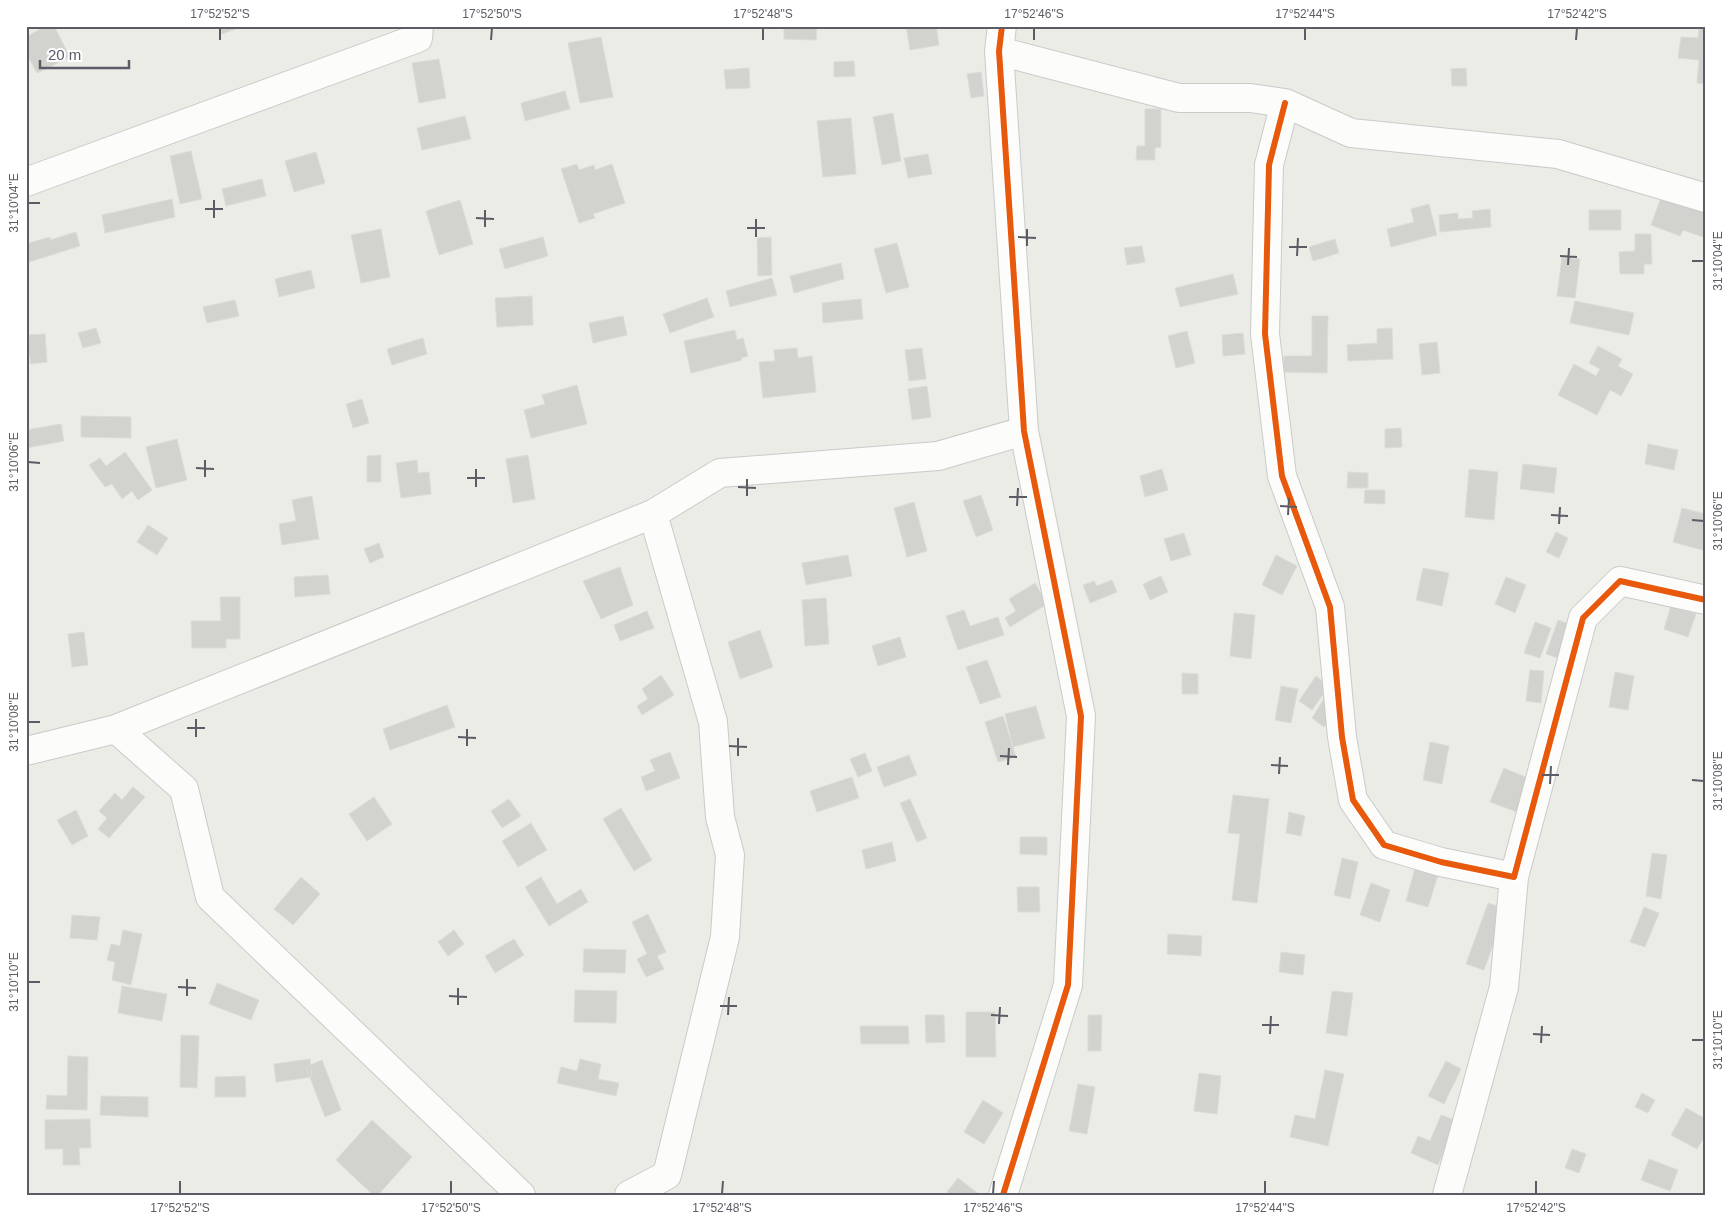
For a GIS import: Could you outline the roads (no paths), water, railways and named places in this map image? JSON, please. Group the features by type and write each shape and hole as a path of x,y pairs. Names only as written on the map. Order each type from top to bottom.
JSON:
{"street":[{"path":"26,182 418,38 419,26"},
{"path":"1003,1195 1068,985 1081,716 1024,432 1001,38 1179,98 1250,98 1285,104 1352,133 1558,154 1706,198"},
{"path":"1285,104 1269,165 1265,334 1282,476 1330,607 1342,737 1353,800 1384,845 1441,862 1514,877"},
{"path":"26,751 116,729 653,514 720,473 938,456 1024,432"},
{"path":"629,1195 667,1175 725,937 730,854 720,817 713,722 653,514"},
{"path":"1448,1195 1504,987 1514,877 1583,618 1620,581 1706,600"},
{"path":"116,729 184,789 210,897 521,1195"}]}
